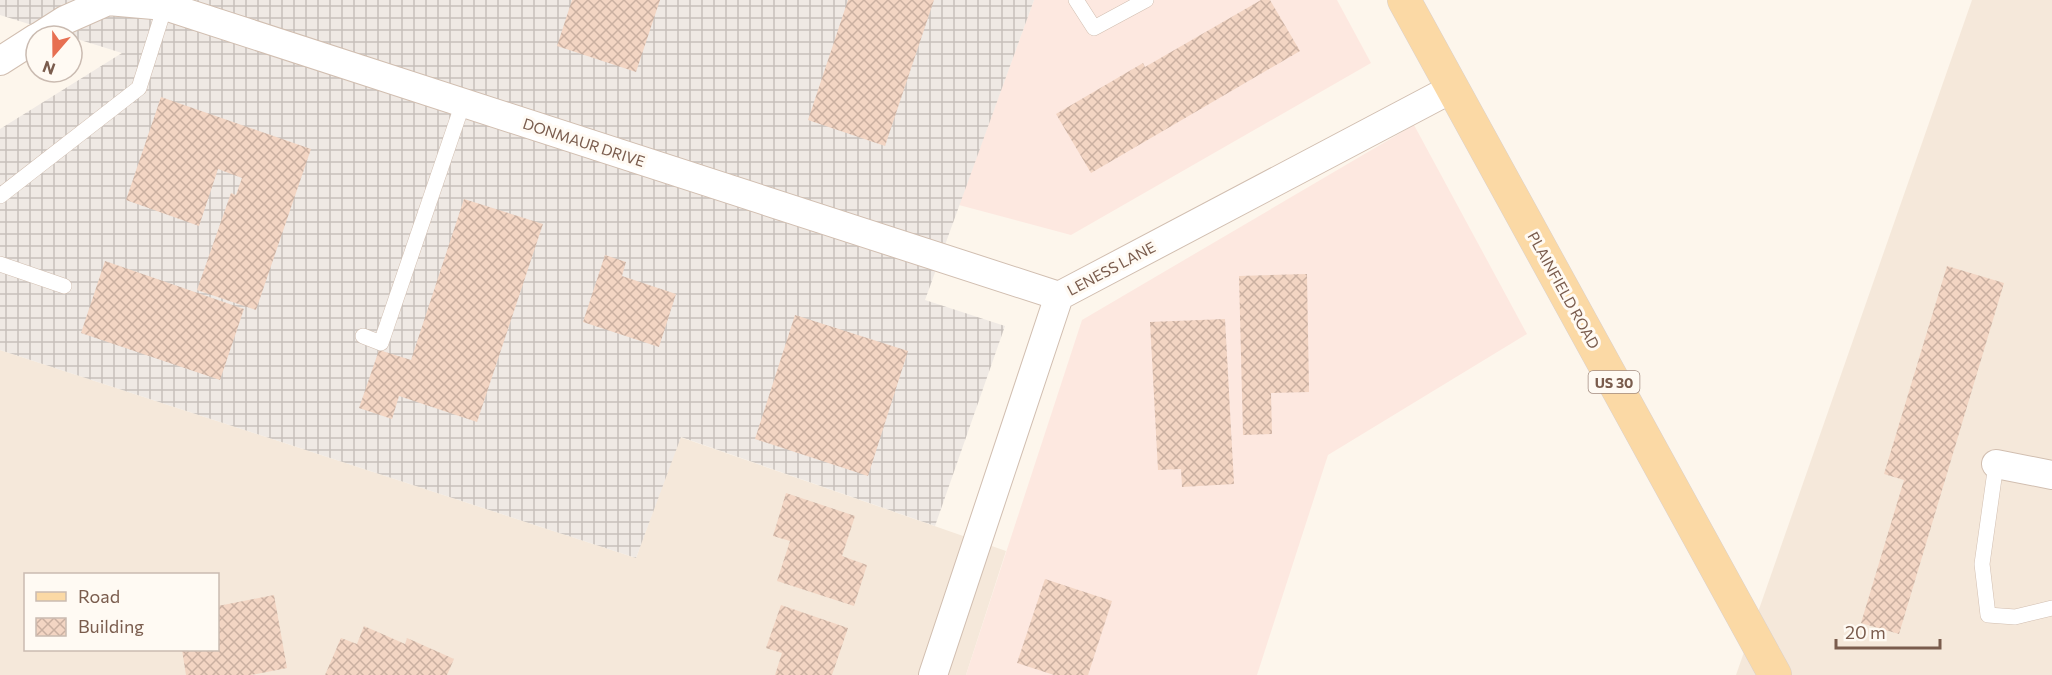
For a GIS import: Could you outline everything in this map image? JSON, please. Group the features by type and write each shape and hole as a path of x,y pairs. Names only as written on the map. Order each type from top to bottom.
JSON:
{"main road":[{"name":"PLAINFIELD ROAD","path":"1404,0 1776,675"}],"street":[{"name":"DONMAUR DRIVE","path":"108,1 165,6 1059,296"},
{"path":"59,24 108,1"},
{"path":"0,61 24,46"},
{"name":"LENESS LANE","path":"933,675 1059,296 1453,88"},
{"path":"1996,464 2052,475"}],"lane":[{"path":"1076,0 1094,28 1146,0"},
{"path":"0,196 139,88 165,6"},
{"path":"363,336 381,342 463,103"},
{"path":"0,264 64,286"},
{"path":"1996,464 1982,564 1988,615 2015,617 2052,608"}],"shaded area":[{"path":"0,0 1034,0 925,300 1005,326 935,526 681,437 636,558 0,350 0,129 72,84 84,84 84,77 122,53 84,41 84,24 29,24 0,15"},
{"path":"1034,0 1337,0 1371,63 1071,235 959,205"},
{"path":"1972,0 2052,0 2052,675 1736,675"},
{"path":"1414,125 1527,334 1328,455 1257,675 966,675 1082,320"},
{"path":"0,350 636,558 680,437 1006,551 966,675 0,675"}],"building":[{"path":"572,0 660,0 636,72 557,46"},
{"path":"848,0 934,0 885,146 808,120"},
{"path":"1261,0 1270,0 1300,51 1091,173 1056,114 1143,63 1145,67"},
{"path":"161,97 311,149 256,310 197,290 231,193 236,195 242,178 218,169 199,226 126,200"},
{"path":"464,199 543,224 477,422 399,396 392,419 359,408 379,350 411,360"},
{"path":"605,255 626,262 622,276 676,294 659,347 583,322"},
{"path":"105,261 244,309 220,380 81,333"},
{"path":"1947,266 2004,283 1899,634 1861,623 1904,480 1884,474"},
{"path":"1307,274 1309,392 1271,393 1272,434 1243,435 1239,276"},
{"path":"795,315 908,351 868,476 755,439"},
{"path":"1225,319 1234,484 1182,487 1181,469 1158,470 1150,322"},
{"path":"786,493 855,516 842,556 867,565 854,606 777,581 790,541 773,536"},
{"path":"1045,579 1112,601 1088,675 1054,675 1017,663"},
{"path":"274,595 287,668 251,675 186,675 182,651 219,651 219,606"},
{"path":"781,605 848,628 832,675 775,675 782,653 766,648"},
{"path":"364,626 405,644 407,638 454,659 447,675 325,675 341,638 357,644"}]}
